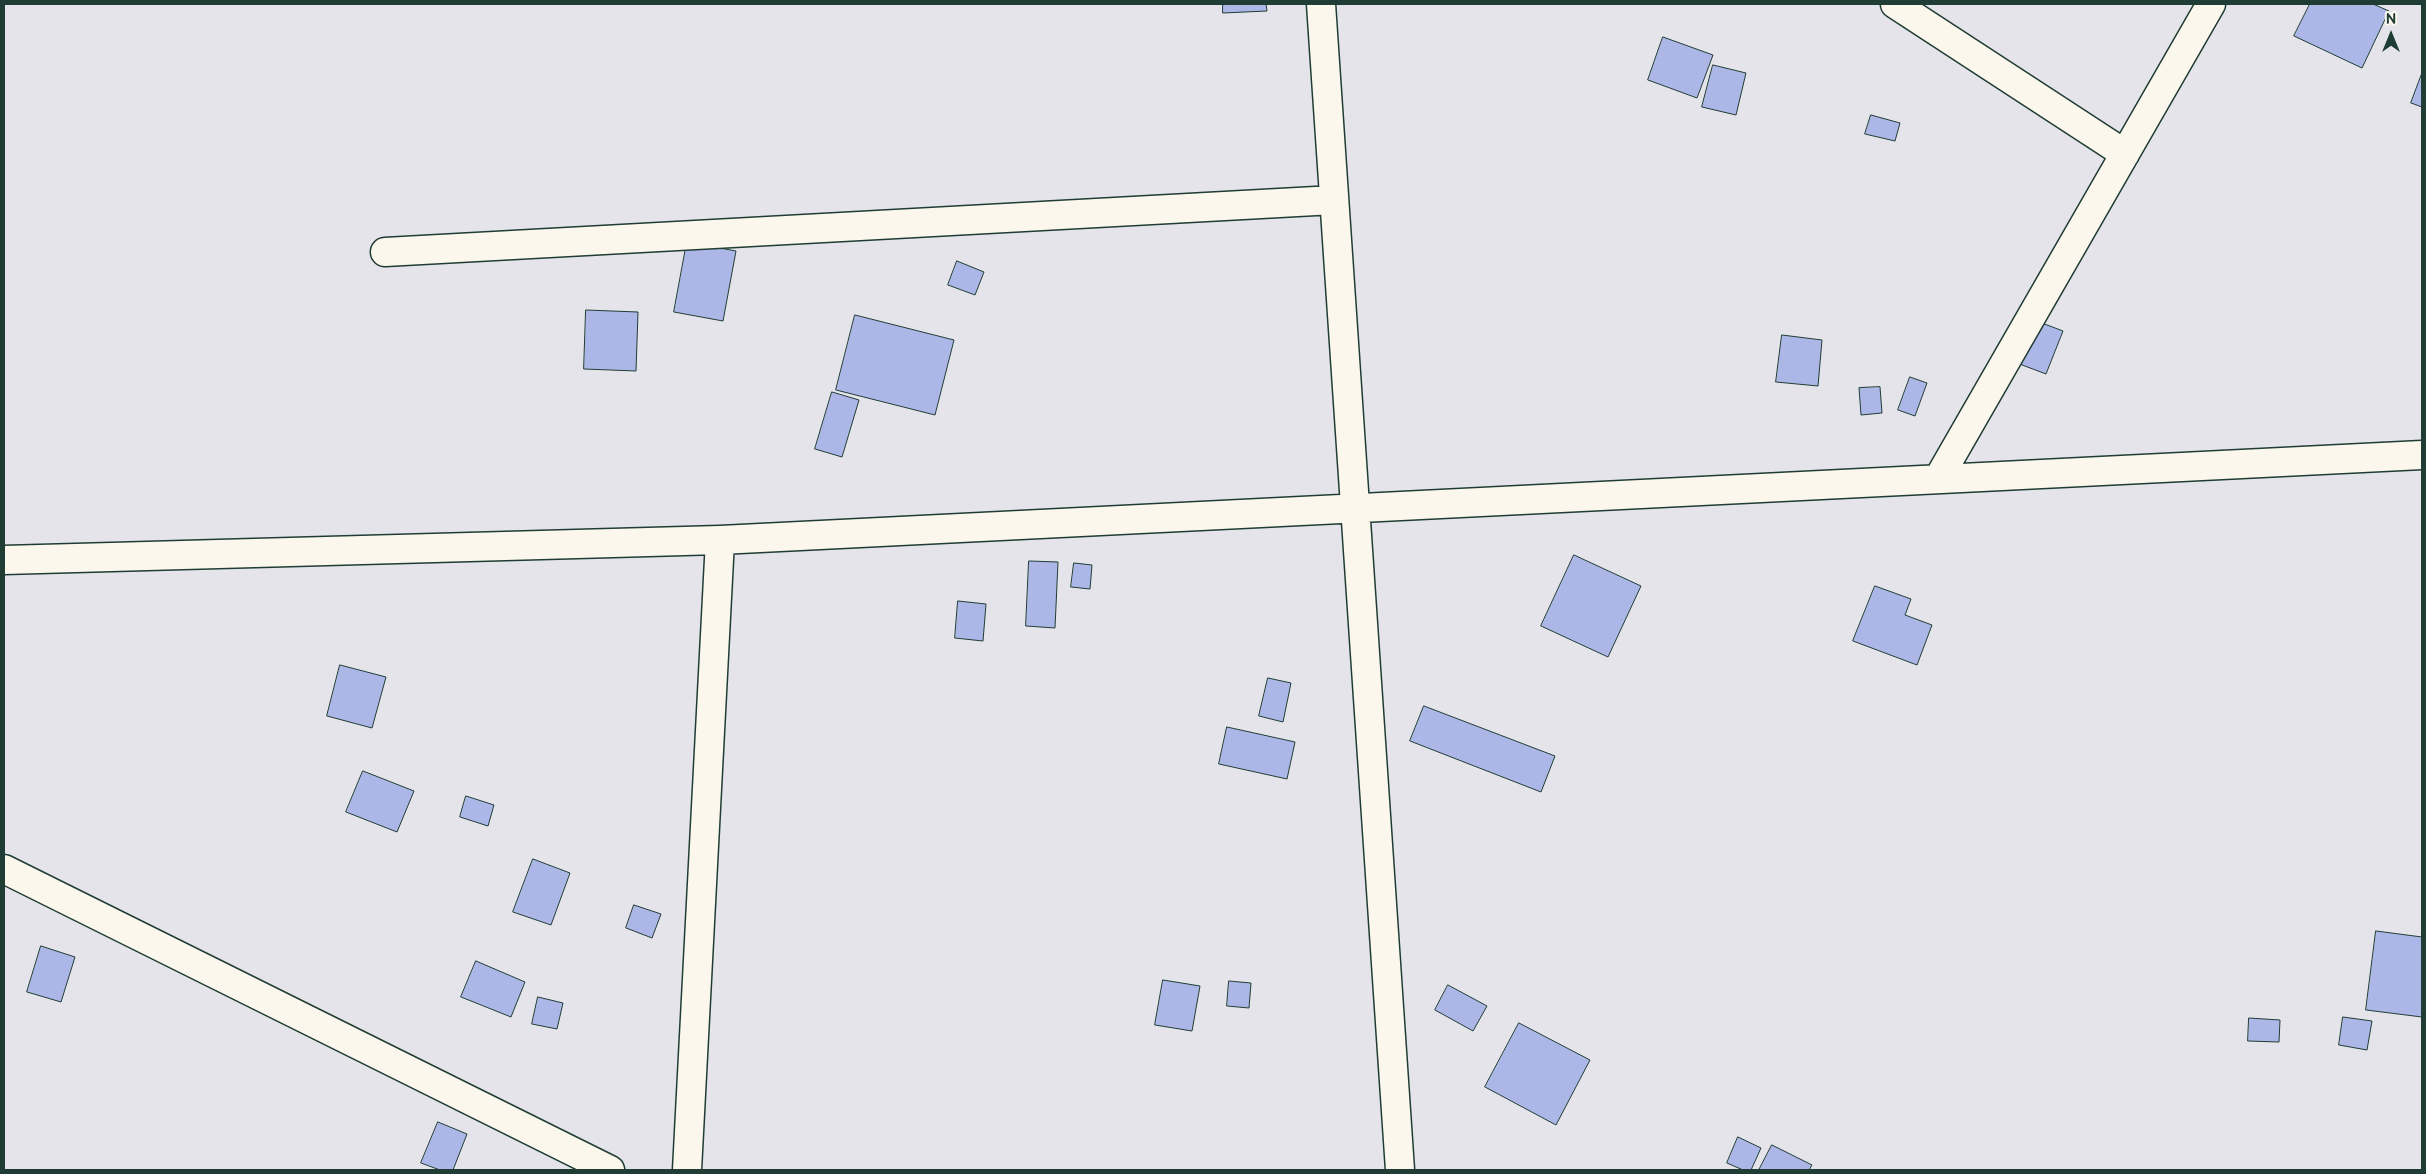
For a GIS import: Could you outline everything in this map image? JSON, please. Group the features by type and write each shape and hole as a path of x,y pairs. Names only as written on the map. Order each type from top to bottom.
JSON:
{"street":[{"path":"1321,4 1400,1170"},
{"path":"1895,4 2125,154"},
{"path":"1938,479 2211,4"},
{"path":"384,252 1334,200"},
{"path":"4,560 720,540 2422,455"},
{"path":"687,1170 720,540"},
{"path":"4,869 610,1170"}],"building":[{"path":"1223,4 1266,4 1267,11 1223,13"},
{"path":"2310,4 2373,4 2389,11 2362,68 2294,36"},
{"path":"1663,37 1713,55 1697,98 1648,80"},
{"path":"1713,65 1746,73 1736,115 1702,107"},
{"path":"2422,73 2422,107 2411,103"},
{"path":"1871,115 1900,123 1895,141 1865,134"},
{"path":"687,242 736,251 723,321 674,312"},
{"path":"957,261 984,272 975,295 948,285"},
{"path":"586,310 638,312 636,371 584,369"},
{"path":"855,315 954,340 935,415 836,390"},
{"path":"2026,317 2063,331 2046,374 2009,360"},
{"path":"1782,335 1822,340 1818,386 1776,382"},
{"path":"1910,377 1927,383 1915,416 1898,410"},
{"path":"1880,387 1882,413 1861,415 1859,388"},
{"path":"832,392 859,400 842,457 815,449"},
{"path":"1574,555 1641,586 1608,657 1541,626"},
{"path":"1029,561 1058,562 1055,628 1026,626"},
{"path":"1074,563 1092,565 1090,589 1071,587"},
{"path":"1875,586 1911,599 1905,615 1932,625 1917,665 1853,641"},
{"path":"958,601 986,604 983,641 955,638"},
{"path":"340,665 386,677 372,728 327,716"},
{"path":"1268,678 1291,683 1283,722 1259,716"},
{"path":"1424,706 1555,756 1541,792 1410,741"},
{"path":"1227,727 1295,742 1287,779 1219,764"},
{"path":"363,771 414,791 397,832 346,812"},
{"path":"466,796 494,805 488,826 460,817"},
{"path":"533,859 570,873 551,925 513,912"},
{"path":"634,905 661,914 652,938 626,928"},
{"path":"2376,931 2422,937 2422,1017 2366,1010"},
{"path":"41,946 75,957 61,1002 27,992"},
{"path":"476,961 525,982 511,1017 461,997"},
{"path":"1163,980 1200,986 1192,1031 1155,1025"},
{"path":"1229,981 1251,983 1249,1008 1227,1006"},
{"path":"1448,985 1487,1006 1473,1031 1435,1010"},
{"path":"538,997 563,1003 557,1029 532,1024"},
{"path":"2343,1017 2372,1021 2367,1050 2339,1045"},
{"path":"2249,1018 2280,1020 2279,1042 2248,1041"},
{"path":"1519,1023 1590,1060 1556,1125 1485,1087"},
{"path":"438,1122 467,1134 453,1170 440,1170 421,1163"},
{"path":"1738,1137 1761,1148 1751,1170 1743,1170 1727,1163"},
{"path":"1772,1145 1812,1165 1809,1170 1759,1170"}]}
